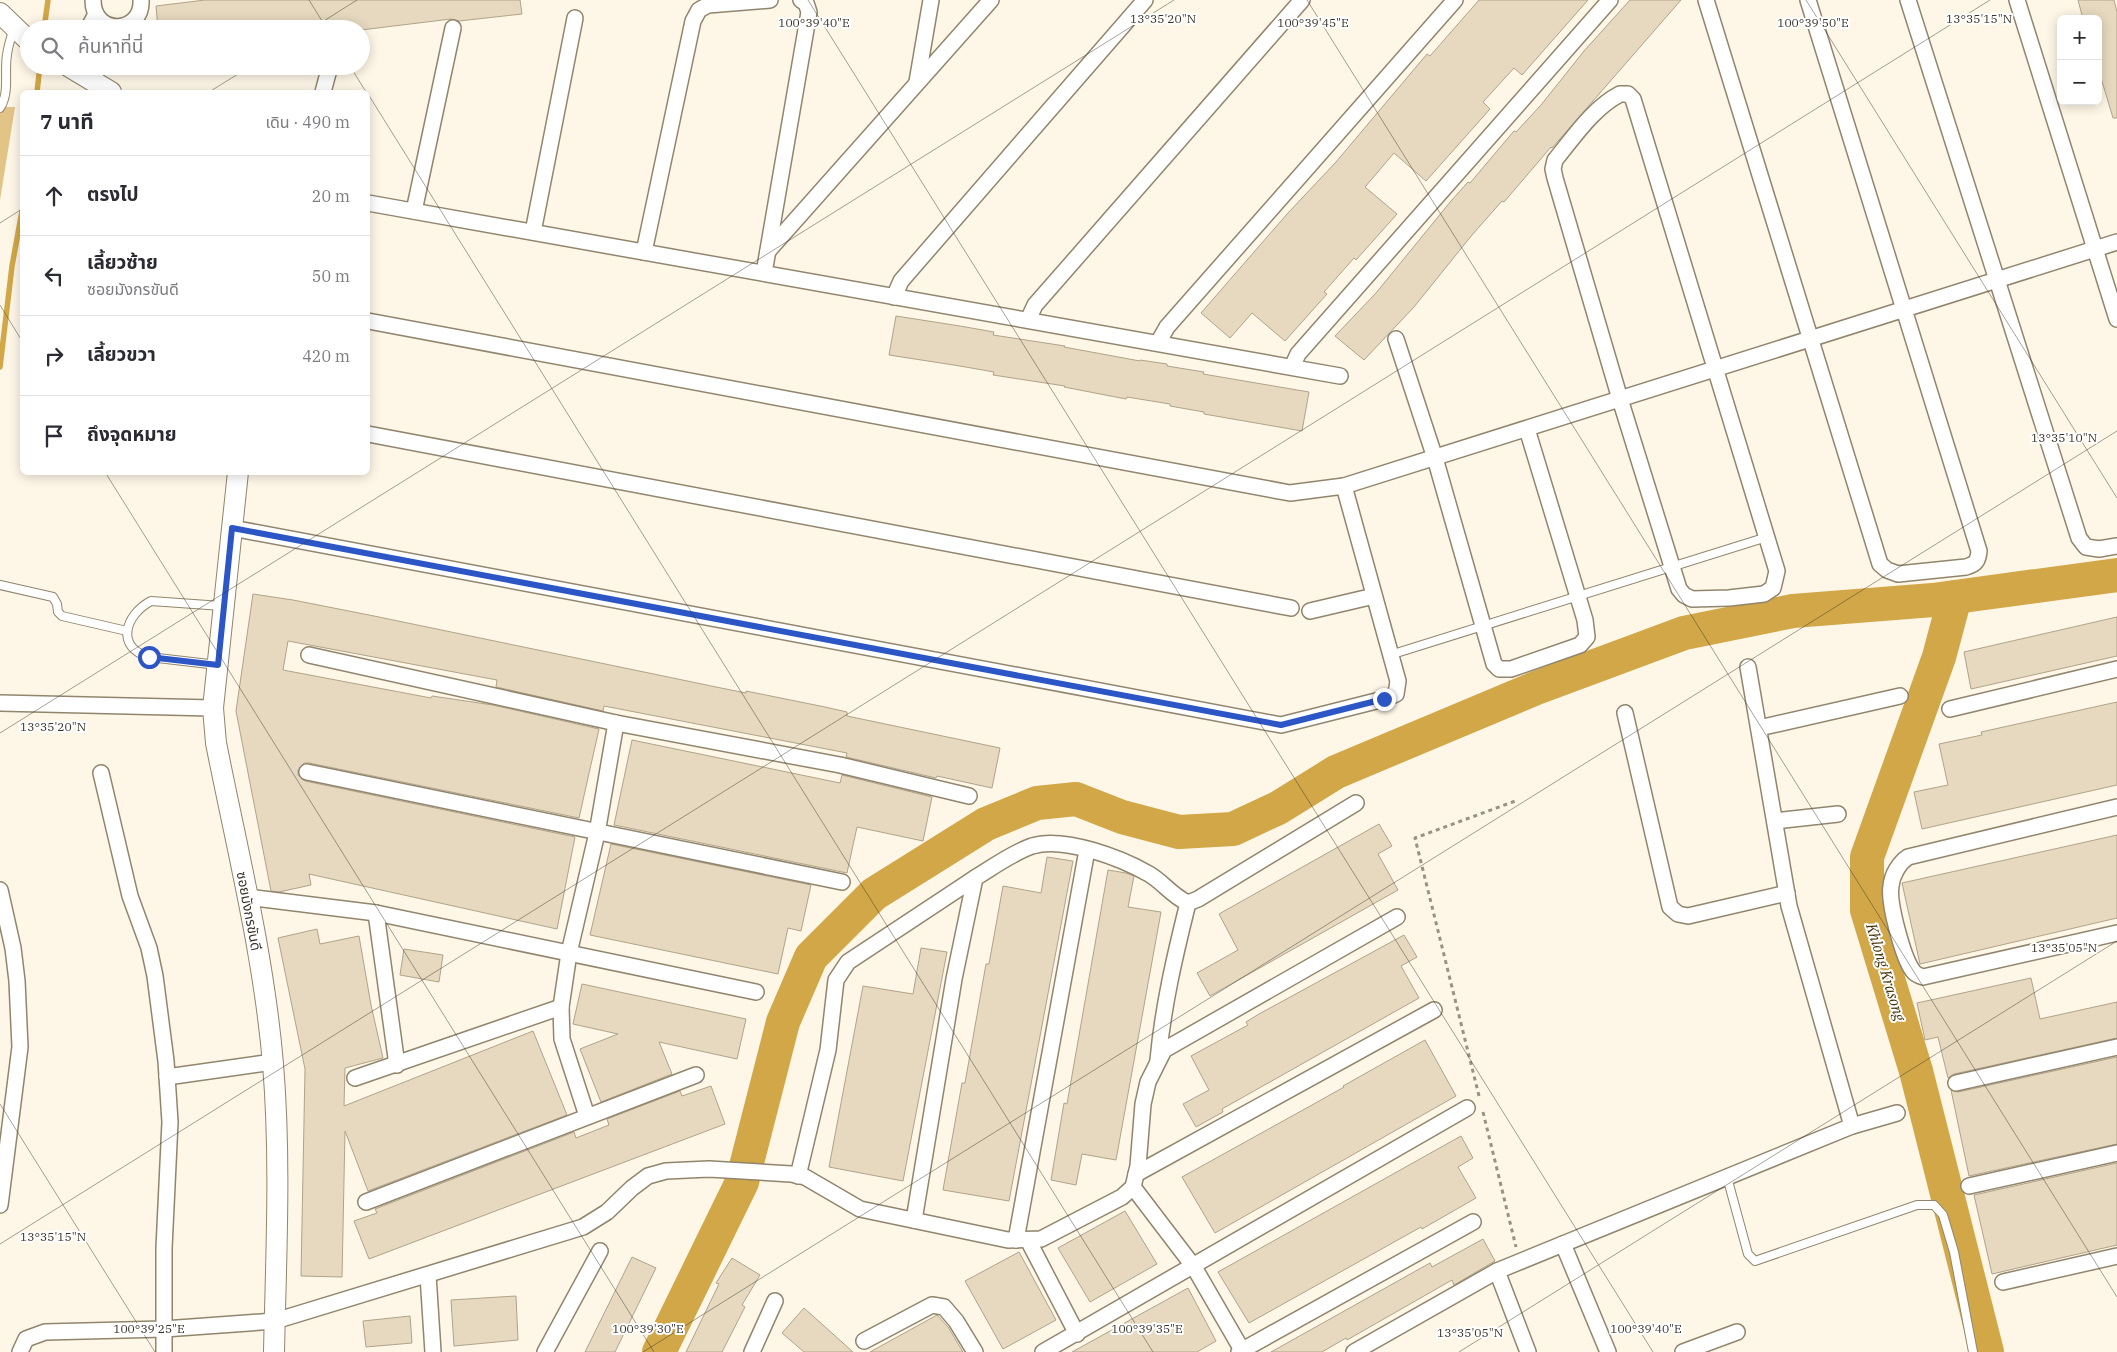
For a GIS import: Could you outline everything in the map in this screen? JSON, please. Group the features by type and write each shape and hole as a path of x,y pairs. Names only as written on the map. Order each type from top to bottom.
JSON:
{"street":[{"path":"133,20 140,11 141,0"},
{"path":"644,252 693,21 699,10 708,5 770,0"},
{"path":"764,274 809,12 806,3 801,0"},
{"path":"917,84 931,0"},
{"path":"768,251 991,0"},
{"path":"894,296 901,281 1145,0"},
{"path":"1028,320 1034,305 1302,0"},
{"path":"1158,343 1167,327 1455,0"},
{"path":"1292,367 1298,354 1610,0"},
{"path":"1706,0 1880,564 1887,570 1898,574 1974,565 1978,560 1979,551 1808,0"},
{"path":"1908,0 2079,538 2086,547 2098,549 2117,546"},
{"path":"2017,0 2117,319"},
{"path":"94,7 103,20"},
{"path":"90,20 94,7"},
{"path":"533,232 575,18"},
{"path":"7,19 20,32"},
{"path":"414,211 453,28"},
{"path":"85,75 108,90"},
{"path":"323,90 327,75"},
{"path":"1620,94 1628,94 1633,99 1716,369 1777,571 1774,588 1764,594 1729,598 1692,599 1684,595 1679,589 1620,399 1553,168 1555,160 1590,118 1611,98 1620,94"},
{"path":"370,203 1340,376"},
{"path":"370,322 1290,493 1344,486 2117,242"},
{"path":"1396,339 1435,458 1494,664 1498,669 1511,669 1580,645 1587,637 1587,630 1578,597 1527,429"},
{"path":"370,434 1291,608"},
{"name":"ซอยมังกรขันดี","path":"238,475 213,708 216,743 262,977 273,1062 278,1145 274,1352"},
{"path":"232,528 1281,725 1384,699 1396,694 1398,681 1344,486"},
{"path":"1310,611 1374,596"},
{"path":"309,655 616,723 840,765 969,796"},
{"path":"1748,667 1787,893 1852,1126"},
{"path":"1950,708 2117,669"},
{"path":"1759,728 1900,696"},
{"path":"0,703 213,708"},
{"path":"1625,713 1670,907 1678,914 1688,916 1787,893"},
{"path":"587,1116 562,1039 561,1007 569,953 597,833 616,723"},
{"path":"101,772 122,866 155,976 167,1077 170,1122 166,1188 164,1352"},
{"path":"307,772 842,882"},
{"path":"798,1176 828,1050 837,975 848,962 975,878 1031,846 1053,844 1087,850 1136,867 1152,875 1178,899 1188,903 1198,899 1356,803"},
{"path":"2117,807 1908,857 1898,867 1891,886 1892,911 1904,950 1913,972 1923,977 2117,933"},
{"path":"1775,822 1838,814"},
{"path":"1077,1334 1022,1240 1087,850"},
{"path":"914,1220 954,979 975,878"},
{"path":"0,890 17,981 20,1047 0,1205"},
{"path":"247,897 376,913 756,992"},
{"path":"1158,1061 1162,1018 1169,980 1188,903"},
{"path":"376,913 397,1065"},
{"path":"1397,917 1164,1050 1148,1082 1143,1104 1135,1180 1194,1267 1241,1351 1473,1222"},
{"path":"355,1078 561,1007"},
{"path":"20,1352 26,1339 45,1332 164,1329 275,1321 583,1227 607,1212 632,1188 648,1176 666,1171 757,1171 805,1177 860,1209 1022,1240 1041,1239 1122,1198 1135,1180 1434,1010"},
{"path":"1956,1083 2117,1047"},
{"path":"167,1077 273,1062"},
{"path":"366,1202 696,1075"},
{"path":"1043,1352 1468,1108"},
{"path":"1354,1352 1497,1271 1852,1126 1897,1113"},
{"path":"1969,1186 2117,1153"},
{"path":"1563,1244 1608,1352"},
{"path":"545,1352 600,1252"},
{"path":"2003,1282 2117,1256"},
{"path":"1497,1271 1528,1352"},
{"path":"428,1274 433,1352"},
{"path":"752,1352 775,1301"},
{"path":"864,1341 932,1305 944,1307 956,1321 974,1352"},
{"path":"1683,1352 1737,1332"}],"lane":[{"path":"0,108 5,101 7,19"},
{"path":"1390,655 1767,538"},
{"path":"0,585 52,597 57,604 58,612 62,616 127,631"},
{"path":"218,665 149,657 139,654 131,645 127,631 129,620 141,606 151,601 224,606"},
{"path":"1727,1177 1748,1254 1755,1261 1917,1205 1934,1205 1943,1215 1954,1252 1973,1352"}],"path":[{"path":"1518,800 1415,838 1520,1262"}],"shaded area":[{"path":"0,107 15,107 0,200"}],"building":[{"path":"205,0 520,0 522,14 459,21 451,19 370,29 370,20 157,20 156,6"},
{"path":"1479,0 1588,0 1522,75 1514,68 1483,102 1490,109 1426,181 1394,153 1365,187 1397,214 1324,292 1327,294 1285,341 1252,313 1230,338 1201,313 1288,213 1336,162 1427,54 1430,56"},
{"path":"1630,0 1681,0 1504,202 1502,201 1472,235 1414,307 1364,360 1335,336 1376,293 1451,201 1468,182 1470,183 1514,131 1516,132 1541,105 1584,51"},
{"path":"2078,0 2114,0 2117,12 2117,118 2113,118 2102,81 2102,15 2082,15"},
{"path":"896,316 994,332 993,335 1167,364 1167,366 1204,372 1203,374 1309,392 1302,431 1204,414 1204,412 1170,406 1170,404 1127,397 1126,399 1065,386 993,375 994,372 889,355"},
{"path":"253,594 374,616 721,688 746,693 746,691 825,707 847,712 847,716 1000,748 992,788 937,776 936,778 846,757 847,753 604,706 603,711 496,687 497,680 288,641 283,670 431,698 432,696 493,705 599,729 579,818 309,763 304,763 298,770 298,775 305,781 575,837 557,929 309,874 311,885 279,892 271,891 236,711"},
{"path":"2117,617 2117,656 1971,689 1964,652"},
{"path":"2117,702 2117,785 1922,829 1914,792 1948,785 1939,744 1982,735 1981,732"},
{"path":"632,740 840,783 842,775 932,797 923,841 857,827 847,873 614,825"},
{"path":"1379,824 1392,846 1378,854 1398,890 1210,996 1197,973 1238,950 1219,914"},
{"path":"2117,835 2117,918 1920,964 1902,883"},
{"path":"611,844 811,885 801,931 788,928 778,974 590,935"},
{"path":"1047,857 1073,861 1009,1201 943,1190 962,1083 965,1083 986,964 989,964 1003,886 1041,893"},
{"path":"1108,870 1134,876 1128,907 1161,912 1116,1160 1082,1154 1076,1185 1051,1180 1064,1103 1067,1104"},
{"path":"317,929 320,944 359,936 371,1005 383,1058 345,1068 344,1106 533,1031 567,1115 368,1191 345,1131 342,1277 301,1276 305,1069 278,938"},
{"path":"1404,935 1417,957 1401,966 1419,998 1222,1109 1223,1112 1196,1127 1183,1104 1209,1090 1191,1056 1248,1025 1246,1022 1259,1014"},
{"path":"921,948 947,952 903,1181 829,1167 863,986 913,994"},
{"path":"404,949 443,955 439,982 400,975"},
{"path":"2031,978 2040,1019 2117,1002 2117,1038 1954,1074 1948,1078 1938,1037 1925,1040 1917,1003"},
{"path":"582,984 746,1019 737,1059 659,1042 672,1074 601,1102 580,1049 618,1034 573,1024"},
{"path":"1425,1040 1456,1096 1215,1233 1182,1177"},
{"path":"2117,1057 2117,1144 1969,1176 1951,1090 1958,1092"},
{"path":"711,1086 725,1124 369,1259 354,1221 377,1213 375,1209 574,1132 576,1138 609,1125 607,1119 680,1091 682,1096"},
{"path":"1461,1136 1473,1158 1458,1167 1476,1198 1249,1323 1218,1272"},
{"path":"2117,1163 2117,1245 1992,1274 1974,1195"},
{"path":"1125,1211 1157,1264 1090,1302 1058,1248"},
{"path":"1483,1239 1495,1261 1454,1285 1452,1280 1347,1340 1346,1338 1322,1352 1271,1352 1430,1263 1432,1267"},
{"path":"1019,1252 1056,1320 1003,1349 965,1281"},
{"path":"632,1257 656,1268 615,1352 585,1352"},
{"path":"732,1258 760,1275 742,1305 745,1307 722,1352 686,1352 719,1284 716,1283"},
{"path":"1188,1288 1216,1341 1197,1352 1072,1352"},
{"path":"516,1296 518,1340 454,1346 451,1300"},
{"path":"804,1308 853,1352 804,1352 782,1333"},
{"path":"937,1315 948,1327 963,1352 870,1352"},
{"path":"410,1316 412,1343 366,1347 363,1321"}],"waterway":[{"path":"45,20 48,0"},
{"path":"37,90 39,75"},
{"path":"0,367 12,266 20,222"},
{"path":"659,1352 742,1182 783,1022 811,957 874,894 986,824 1037,803 1076,799 1122,817 1179,832 1233,829 1278,808 1336,772 1536,688 1684,633 1793,611 1933,600 2117,575"},
{"name":"Khlong Krasong","path":"1955,597 1939,657 1867,857 1867,910 1916,1071 1987,1352"}],"route":[{"path":"149,657 218,665 232,528 1281,725 1384,699"}]}
